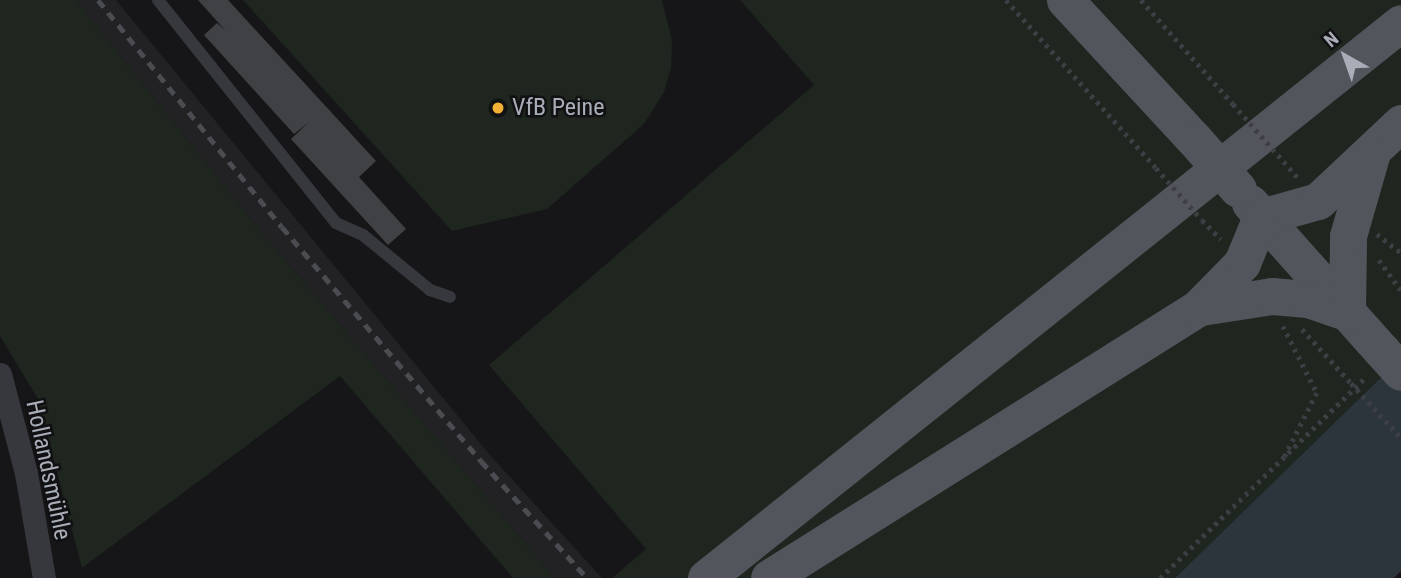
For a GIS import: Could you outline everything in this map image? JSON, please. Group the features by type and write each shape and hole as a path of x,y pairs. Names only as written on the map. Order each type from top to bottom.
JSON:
{"main road":[{"path":"1065,0 1193,138 1347,312 1386,364"},
{"path":"1099,0 1108,47"},
{"path":"706,578 1399,24"},
{"path":"1261,217 1318,201 1401,123"},
{"path":"1347,312 1350,225 1374,150"},
{"path":"769,578 1198,307 1242,262 1261,217"},
{"path":"1198,307 1272,296 1308,299 1347,312"}],"street":[{"name":"Hollandsmühle","path":"0,374 26,473 44,578"}],"lane":[{"path":"158,0 336,223 363,235 430,290 450,297"}],"path":[{"path":"1006,0 1202,219"},
{"path":"1141,0 1277,154"},
{"path":"1375,233 1401,253"},
{"path":"1282,462 1317,393 1282,323 1287,312"},
{"path":"1160,578 1386,364"},
{"path":"1351,383 1401,438"}],"shaded area":[{"path":"0,0 76,0 259,229 555,578 513,578 340,376 82,568 38,399 0,336"},
{"path":"76,0 116,0 489,454 602,578 555,578 259,229"},
{"name":"VfB Peine","path":"243,0 662,0 672,40 671,68 664,92 644,124 547,209 452,231"},
{"path":"740,0 1401,0 1401,358 1175,578 612,578 646,549 489,365 814,85"},
{"path":"1401,358 1401,571 1394,578 1175,578"}],"building":[{"path":"198,0 228,0 376,161 359,177 406,229 388,245 291,139 309,122 294,134 204,35 217,23 225,30"}],"railway":[{"path":"98,0 282,227 481,461 587,578"}],"place":[{"name":"VfB Peine","path":"498,108"}]}
